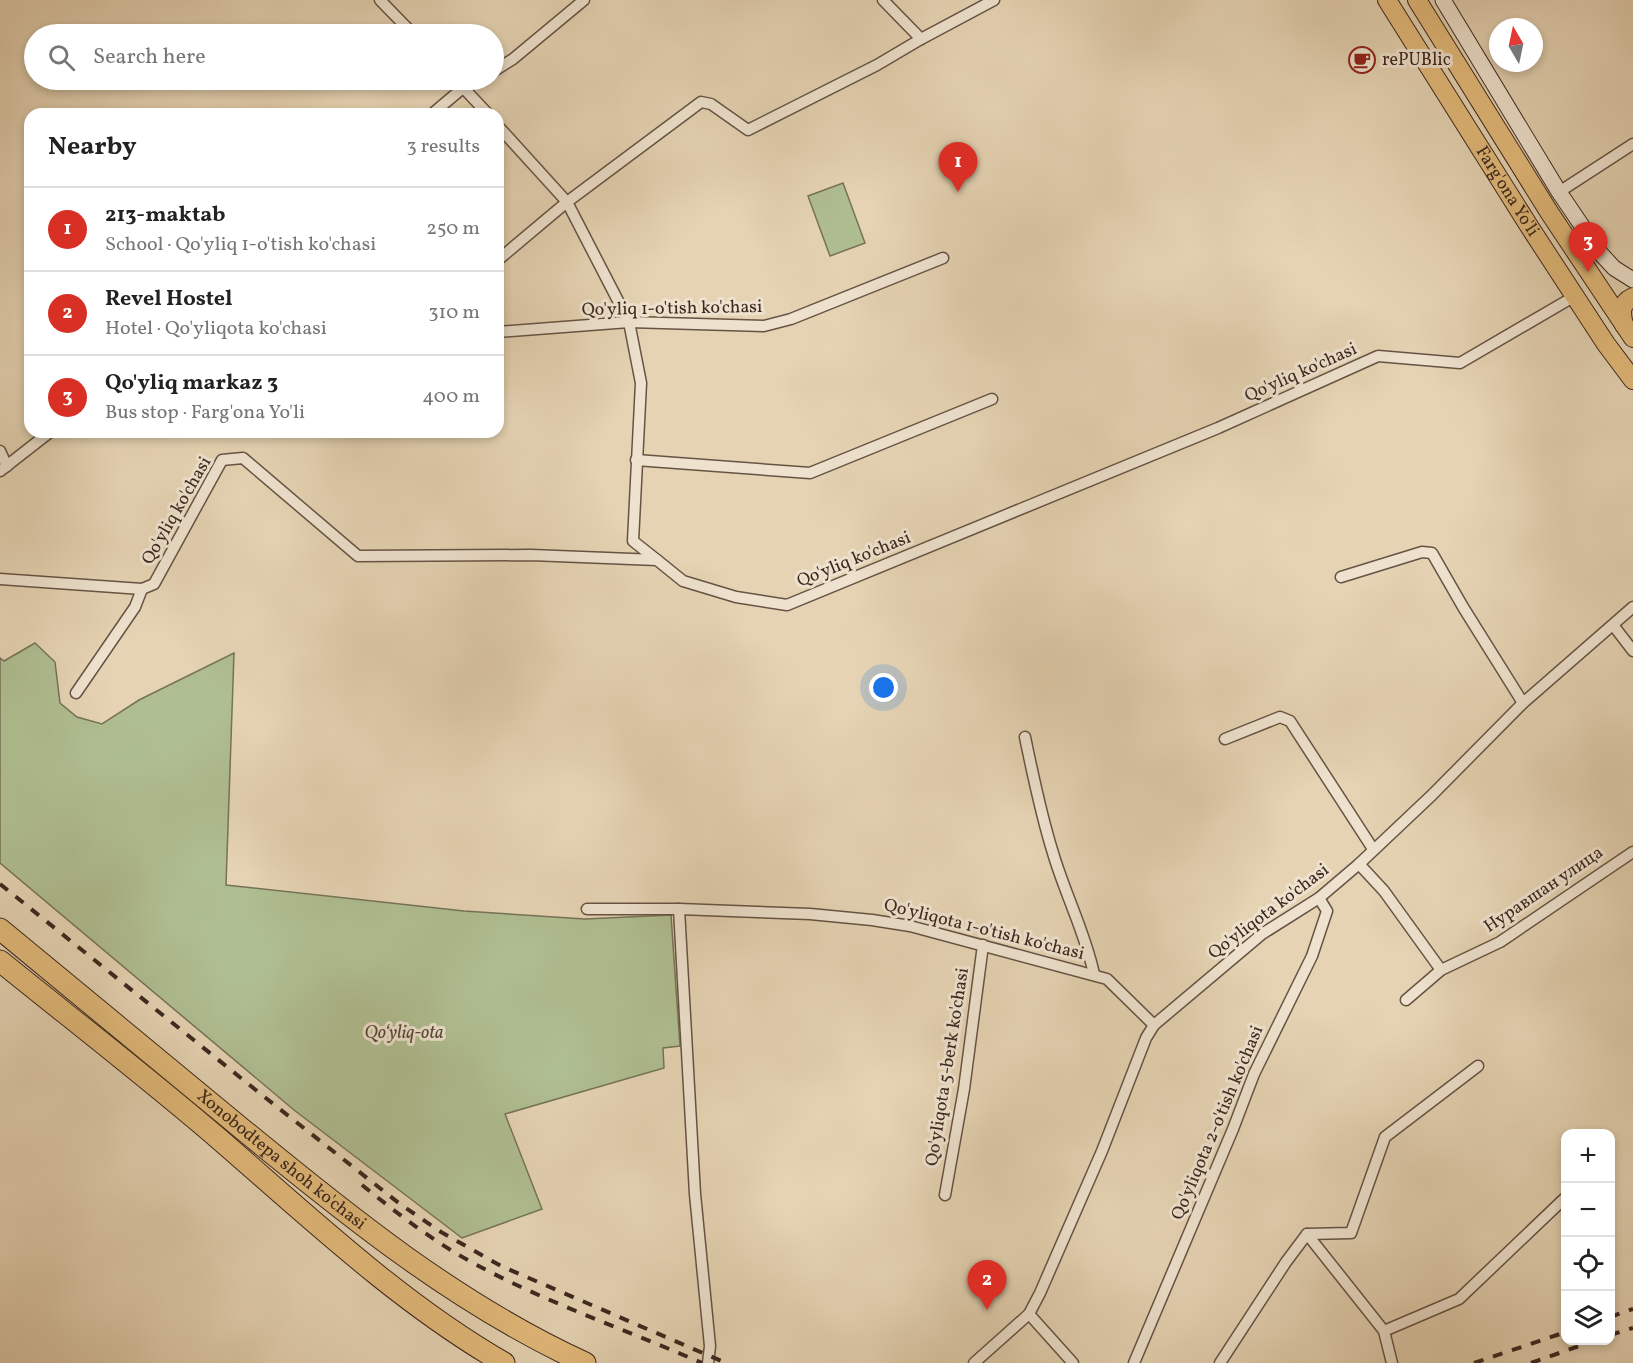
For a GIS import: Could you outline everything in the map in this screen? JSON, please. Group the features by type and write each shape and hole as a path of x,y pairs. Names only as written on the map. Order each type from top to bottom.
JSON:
{"highway":[{"name":"Xonobodtepa shoh ko'chasi","path":"0,929 281,1160 391,1246 504,1322 585,1363"},
{"name":"Xonobodtepa shoh ko'chasi","path":"0,961 207,1129 325,1231 414,1302 478,1348 504,1363"}],"main road":[{"name":"Farg'ona Yo'li","path":"1387,0 1606,344 1633,380"},
{"name":"Farg'ona Yo'li","path":"1418,0 1548,212 1628,332"},
{"path":"1628,332 1621,312 1622,307 1633,297"}],"street":[{"path":"380,0 403,24"},
{"path":"504,65 584,0"},
{"path":"883,0 921,39"},
{"path":"504,255 567,202 701,102 711,104 748,130 877,65 994,0"},
{"path":"1443,0 1559,192 1607,262 1633,280"},
{"path":"437,108 454,90"},
{"path":"466,90 483,108"},
{"path":"504,133 567,202 629,322 641,383 633,541 657,560"},
{"path":"1559,192 1633,144"},
{"name":"Qo'yliq 1-o'tish ko'chasi","path":"504,332 629,322 764,326 791,319 943,258"},
{"name":"Qo'yliq ko'chasi","path":"141,591 154,584 222,460 243,458 358,556 531,555 657,560 682,581 736,597 787,605 1218,428 1378,356 1460,363 1575,296"},
{"path":"636,460 810,472 992,399"},
{"path":"0,451 4,469 43,438"},
{"path":"1341,577 1422,552 1432,553 1523,703"},
{"path":"0,579 141,591 135,608 76,693"},
{"name":"Qo'yliqota ko'chasi","path":"974,1363 1029,1314 1041,1293 1102,1151 1146,1038 1154,1025 1263,934 1319,898 1359,864 1432,795 1523,703 1633,607"},
{"path":"1613,625 1633,651"},
{"path":"1225,739 1280,717 1290,721 1373,849"},
{"path":"1025,737 1038,801 1053,855 1089,950 1094,974"},
{"name":"Нуравшан улица","path":"1406,1000 1441,970 1500,942 1633,852"},
{"path":"1359,864 1384,891 1441,970"},
{"name":"Qo'yliqota 2-o'tish ko'chasi","path":"1134,1363 1254,1074 1312,956 1327,911 1319,898"},
{"name":"Qo'yliqota 1-o'tish ko'chasi","path":"587,909 679,909 810,914 910,926 1107,979 1154,1025"},
{"path":"679,909 695,1194 710,1346 708,1363"},
{"name":"Qo'yliqota 5-berk ko'chasi","path":"945,1194 964,1089 983,945"},
{"path":"1307,1234 1351,1233 1384,1137 1478,1066"},
{"path":"1384,1331 1459,1299 1561,1202"},
{"path":"1307,1234 1384,1331 1392,1363"},
{"path":"1220,1363 1307,1234"},
{"path":"1029,1314 1073,1363"}],"green space":[{"path":"843,183 865,243 830,256 808,196"},
{"name":"Qo‘yliq-ota","path":"35,643 55,662 60,703 77,717 102,724 139,700 234,653 226,885 464,911 585,919 671,915 680,1046 663,1048 664,1068 505,1114 542,1209 462,1238 294,1110 0,863 0,658 4,661"}],"railway":[{"path":"0,884 400,1204 441,1232 501,1266 726,1363"},
{"path":"362,1185 431,1237 475,1264 559,1304 702,1363"},
{"path":"1615,1315 1633,1309"},
{"path":"1615,1333 1633,1328"},
{"path":"1474,1363 1561,1334"},
{"path":"1531,1363 1582,1345"}],"place":[{"name":"rePUBlic","path":"1362,60"},
{"name":"213-maktab","path":"958,192"},
{"name":"Qo'yliq markaz 3","path":"1588,272"},
{"name":"Revel Hostel","path":"987,1310"}]}
